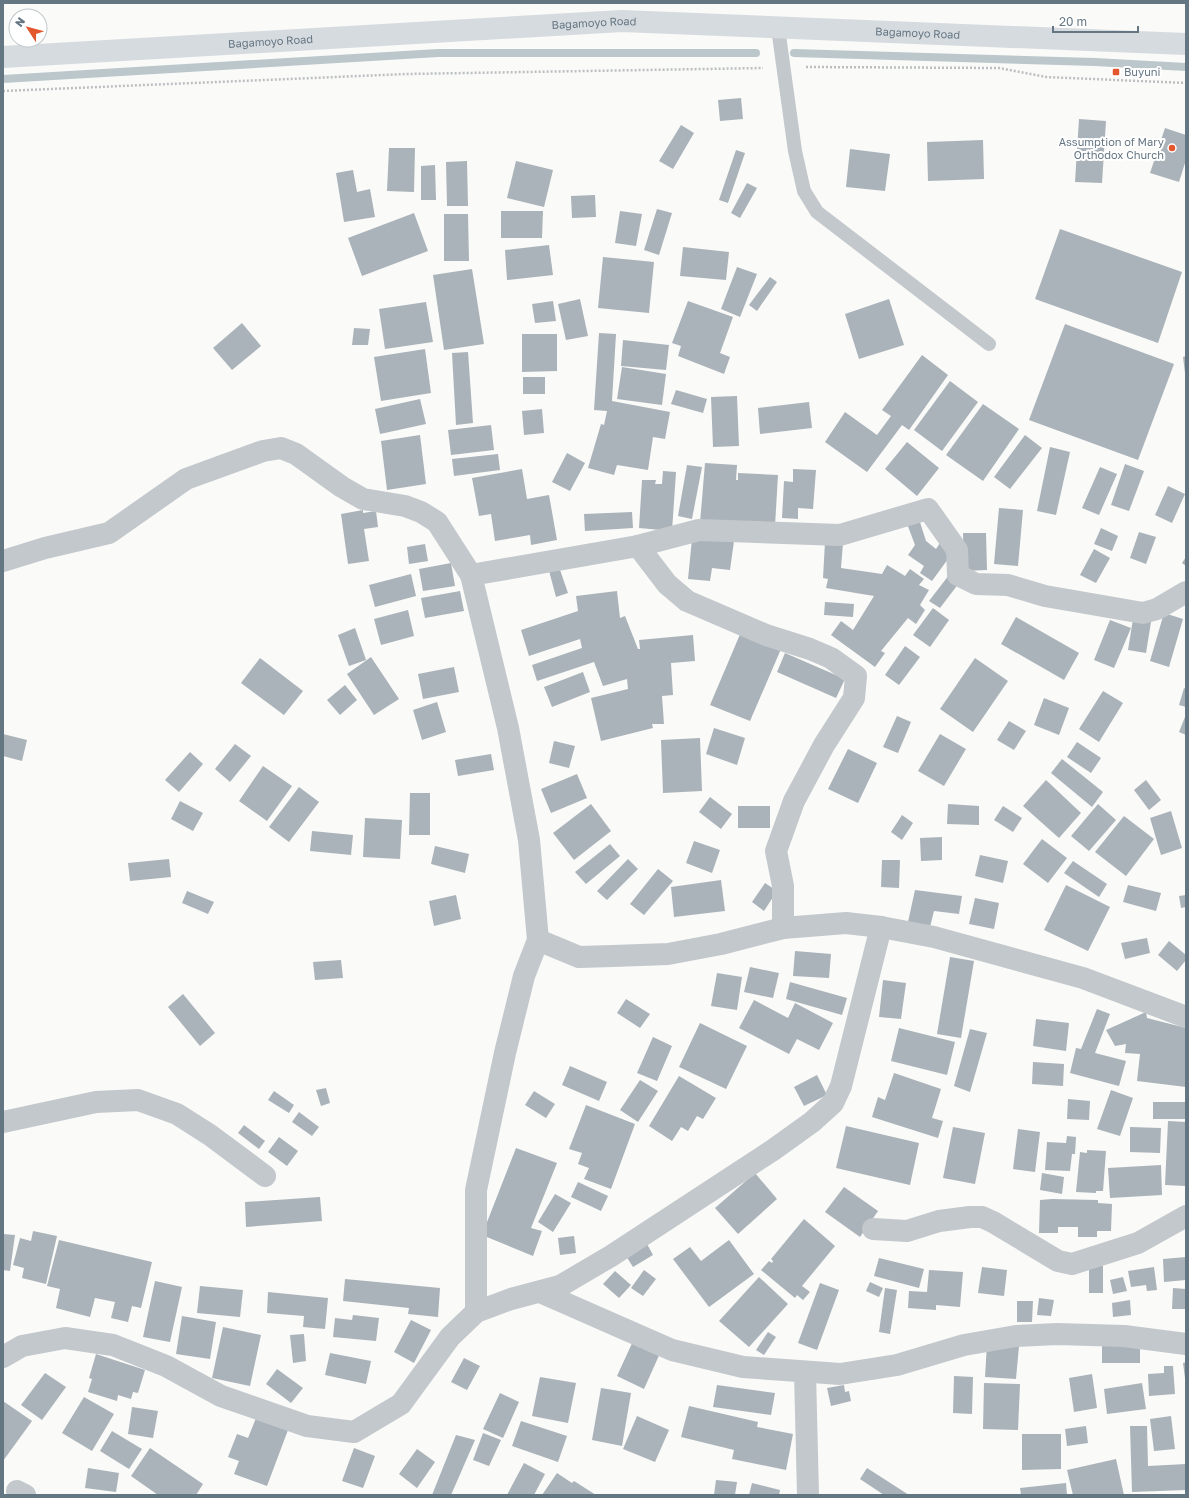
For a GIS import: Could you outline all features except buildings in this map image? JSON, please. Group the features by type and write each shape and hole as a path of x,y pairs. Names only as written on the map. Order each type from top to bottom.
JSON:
{"highway":[{"name":"Bagamoyo Road","path":"3,57 622,21 1186,44"}],"street":[{"path":"3,561 45,548 109,533 186,479 263,451 281,448 296,454 342,487 364,499 405,506 421,512 437,522 471,575 511,743 529,840 538,940 524,976 505,1053 476,1190 476,1312"},
{"path":"471,575 638,546 699,530 840,535 928,509 957,550 958,575 976,584 1008,585 1045,596 1143,613 1157,609 1186,592"},
{"path":"638,546 667,584 687,601 766,635 810,649 831,658 856,676 854,698 824,745 794,801 776,851 783,886 783,928"},
{"path":"538,940 579,957 668,954 721,944 783,928 846,923 881,927 934,937 1083,978 1186,1017"},
{"path":"3,1357 22,1346 65,1338 113,1345 166,1366 221,1396 307,1426 354,1432 401,1404 450,1337 476,1312 560,1286 611,1256 774,1150 812,1122 833,1102 841,1086 881,927"},
{"path":"3,1122 96,1102 138,1100 177,1114 210,1135 265,1176"},
{"path":"873,1229 907,1231 939,1221 970,1217 982,1218 994,1222 1058,1261 1072,1264 1138,1243 1186,1216"},
{"path":"540,1292 672,1350 743,1367 805,1372 840,1374 897,1365 964,1345 1016,1336 1057,1334 1124,1336 1186,1344"},
{"path":"805,1372 808,1495"}],"lane":[{"path":"778,28 795,151 804,191 817,212 989,344"}],"path":[{"path":"3,91 407,74 783,68 999,68 1046,77 1186,83"}],"waterway":[{"path":"3,79 438,53 756,53"},
{"path":"794,53 1095,62 1186,67"}],"place":[{"name":"Buyuni","path":"1116,72"},
{"name":"Assumption of Mary Orthodox Church","path":"1172,148"}]}
